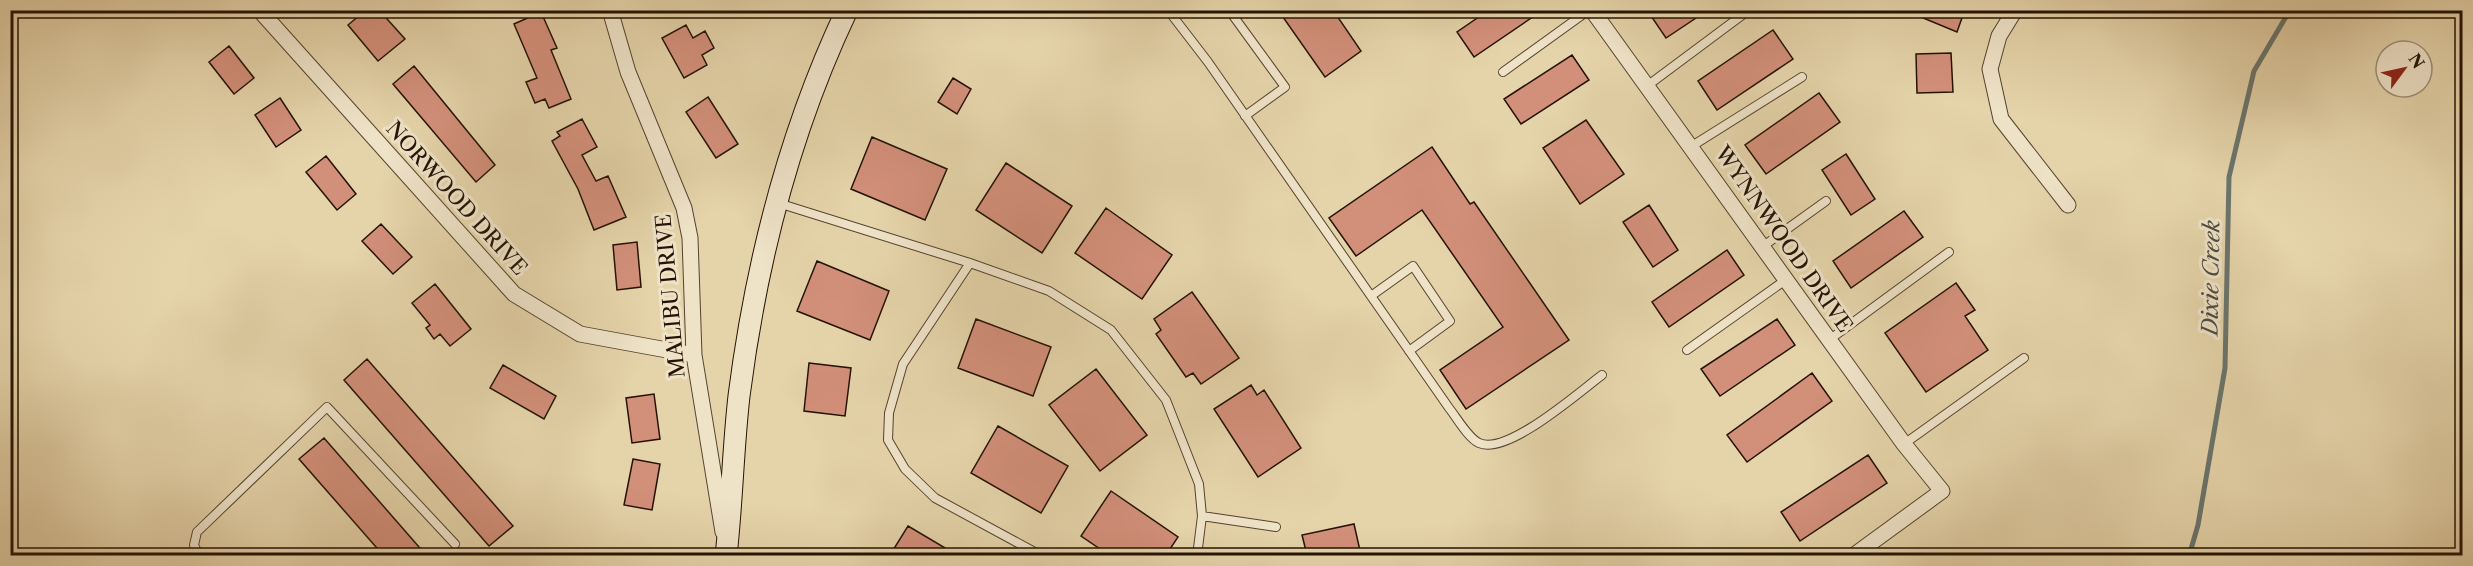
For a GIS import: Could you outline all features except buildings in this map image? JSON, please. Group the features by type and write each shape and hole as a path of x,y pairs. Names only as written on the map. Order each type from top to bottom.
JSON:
{"main road":[{"path":"726,554 732,460 756,290 776,202 806,111 847,10"}],"street":[{"name":"MALIBU DRIVE","path":"610,10 628,72 684,208 690,238 694,355 726,554"},
{"name":"WYNNWOOD DRIVE","path":"1591,10 1692,146 1904,444 1942,491 1852,555"},
{"path":"2015,10 1999,36 1990,69 2001,119 2068,205"},
{"name":"NORWOOD DRIVE","path":"263,14 514,294 580,334 694,355"}],"lane":[{"path":"1168,10 1456,417 1477,442 1488,446 1513,440 1602,375"},
{"path":"1229,10 1285,87 1245,116"},
{"path":"1503,72 1591,10"},
{"path":"1647,86 1749,10"},
{"path":"1692,146 1802,77"},
{"path":"1762,247 1826,201"},
{"path":"776,202 970,263 1049,291 1111,330 1166,400 1199,484 1202,516 1197,555"},
{"path":"1829,340 1949,252"},
{"path":"970,263 903,364 889,413 888,440 905,469 935,498 1042,555"},
{"path":"1371,296 1413,266 1450,321 1409,351"},
{"path":"1687,350 1787,279"},
{"path":"1904,444 2024,358"},
{"path":"199,555 194,545 197,532 327,407 455,544"},
{"path":"1202,516 1276,527"}],"waterway":[{"name":"Dixie Creek","path":"2189,556 2198,525 2225,368 2229,177 2254,71 2290,10"}]}
